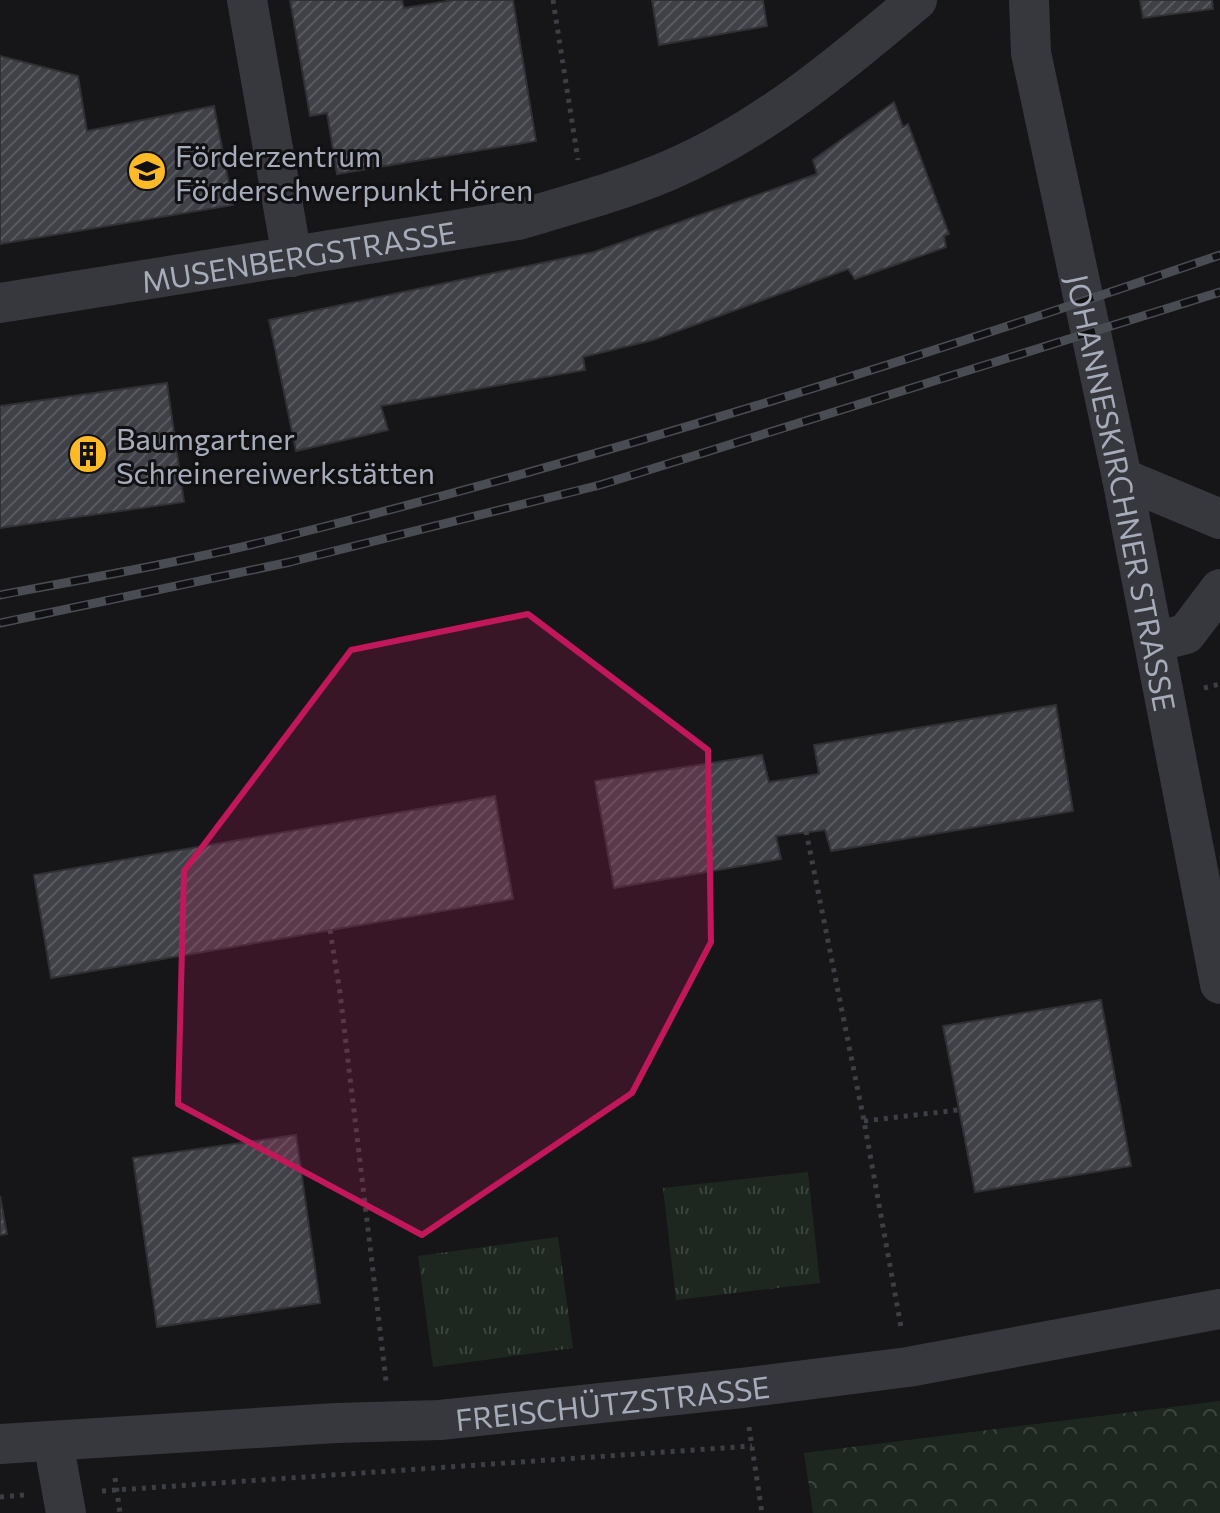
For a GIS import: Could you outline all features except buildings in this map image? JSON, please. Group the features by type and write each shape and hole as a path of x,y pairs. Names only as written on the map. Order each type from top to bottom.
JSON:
{"street":[{"path":"247,0 292,257"},
{"name":"MUSENBERGSTRASSE","path":"0,303 518,220 584,201 670,170 728,140 812,88 917,0"},
{"name":"JOHANNESKIRCHNER STRASSE","path":"1029,0 1031,53 1122,478 1220,984"},
{"path":"1122,478 1220,519"},
{"path":"1154,642 1186,634 1220,589"},
{"name":"FREISCHÜTZSTRASSE","path":"0,1444 440,1420 742,1388 908,1367 1220,1309"},
{"path":"53,1441 64,1503"}],"path":[{"path":"553,0 584,201"},
{"path":"806,831 864,1121 908,1367"},
{"path":"330,930 390,1421"},
{"path":"864,1121 958,1110"},
{"path":"742,1388 762,1513"},
{"path":"0,1497 64,1503 388,1473 752,1446"}],"highlighted area":[{"path":"528,614 708,750 711,942 632,1093 422,1235 178,1104 184,871 351,650"}],"green space":[{"path":"808,1172 820,1283 676,1300 663,1188"},
{"path":"558,1237 573,1348 433,1367 418,1256"},
{"path":"1220,1401 1220,1513 813,1513 804,1453"}],"railway":[{"path":"0,595 251,545 522,474 756,406 1220,255"},
{"path":"0,623 290,562 600,485 1220,292"}],"place":[{"name":"Förderzentrum Förderschwerpunkt Hören","path":"147,171"},
{"name":"Baumgartner Schreinereiwerkstätten","path":"88,454"}]}
